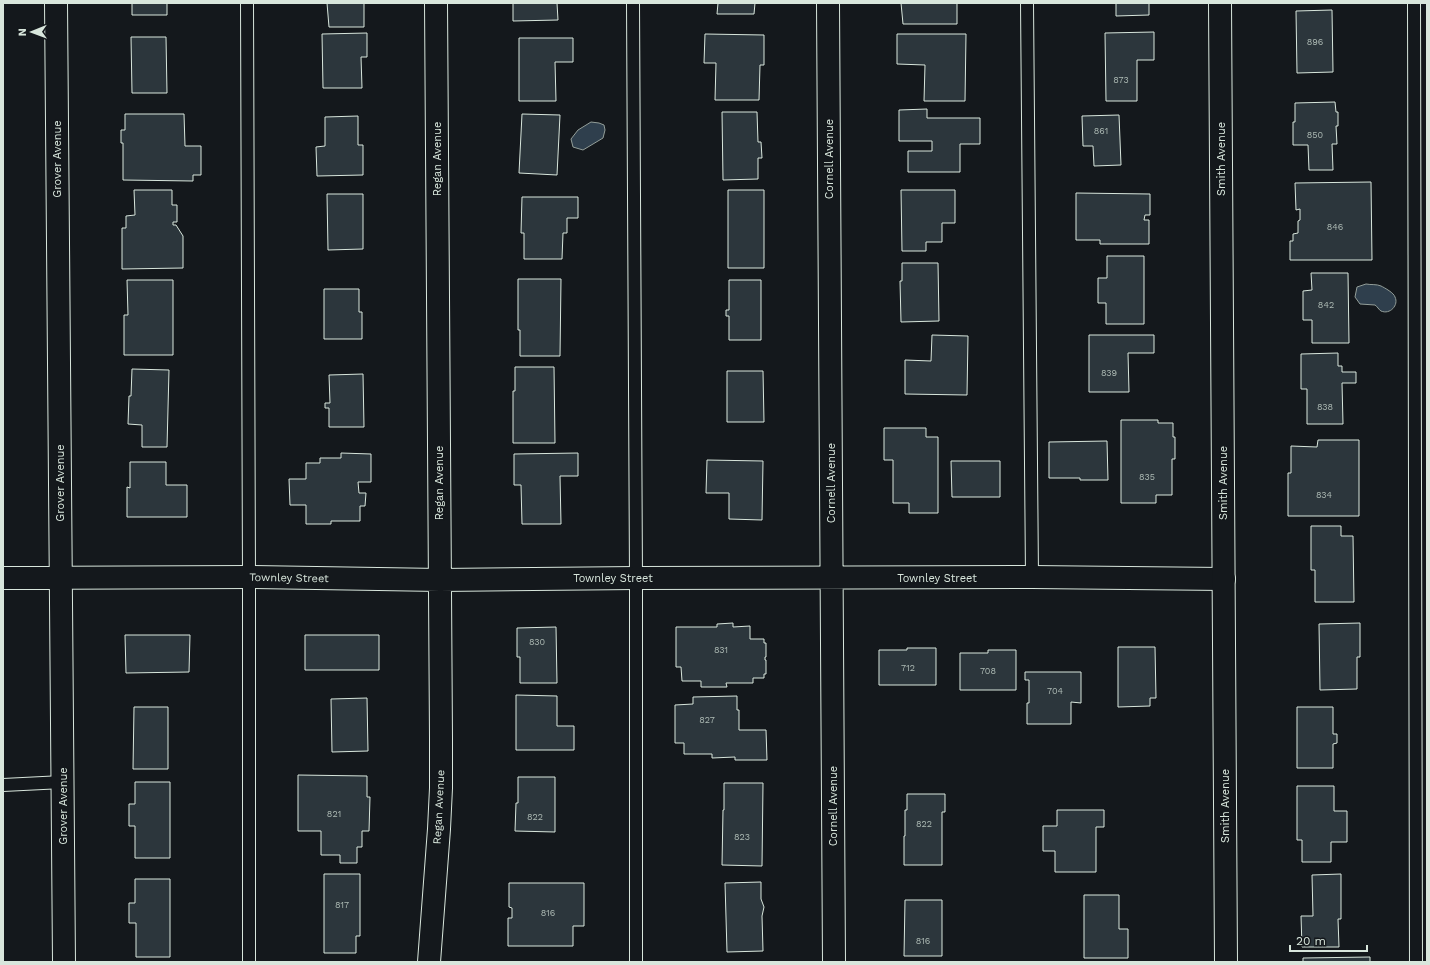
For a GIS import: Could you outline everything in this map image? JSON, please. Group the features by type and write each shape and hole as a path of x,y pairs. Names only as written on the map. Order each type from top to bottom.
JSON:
{"street":[{"name":"Grover Avenue","path":"56,3 64,962"},
{"name":"Regan Avenue","path":"428,962 441,788 436,3"},
{"name":"Cornell Avenue","path":"828,3 834,962"},
{"name":"Smith Avenue","path":"1220,3 1226,962"},
{"name":"Townley Street","path":"3,578 440,580 1032,577 1224,579"}],"lane":[{"path":"247,3 249,962"},
{"path":"632,3 636,578 636,962"},
{"path":"1027,3 1032,577"},
{"path":"1414,3 1416,962"},
{"path":"3,784 63,782"}],"water":[{"path":"591,122 604,125 605,130 603,138 583,150 573,147 571,139 578,130"},
{"path":"1366,284 1379,285 1387,289 1394,295 1396,300 1395,306 1388,312 1384,312 1375,305 1360,304 1355,297 1357,287"}],"building":[{"path":"132,3 167,3 167,15 132,15"},
{"path":"327,3 364,3 364,27 329,27"},
{"path":"513,3 557,3 558,20 513,21"},
{"path":"718,3 755,3 754,14 717,14"},
{"path":"901,3 957,3 957,24 903,24"},
{"path":"1116,3 1149,3 1149,15 1116,16"},
{"path":"1332,10 1333,72 1297,73 1296,11"},
{"path":"1154,32 1154,60 1137,60 1137,101 1106,101 1105,33"},
{"path":"367,33 367,57 361,57 362,88 323,88 322,34"},
{"path":"705,34 764,35 764,65 760,65 759,100 715,100 716,63 704,63"},
{"path":"897,34 966,34 965,101 924,101 925,65 897,64"},
{"path":"131,37 166,37 167,93 132,93"},
{"path":"519,38 573,38 573,62 555,62 556,101 519,101"},
{"path":"1335,102 1336,112 1338,112 1338,126 1336,126 1337,144 1332,144 1333,170 1309,170 1308,145 1293,145 1295,103"},
{"path":"927,109 927,118 980,118 980,144 960,144 960,172 908,172 908,151 932,151 932,141 899,141 899,110"},
{"path":"722,112 757,112 758,142 761,142 762,158 758,158 758,179 723,180"},
{"path":"125,114 184,114 185,146 201,146 201,175 193,175 193,181 123,180 123,143 121,143 121,130 125,130"},
{"path":"522,114 560,115 557,175 519,173"},
{"path":"1119,115 1121,165 1094,166 1093,146 1083,146 1082,116"},
{"path":"358,116 358,145 363,145 363,175 317,176 316,147 325,146 325,117"},
{"path":"1371,182 1372,260 1290,260 1290,241 1293,241 1293,234 1298,233 1298,221 1300,220 1300,209 1296,210 1295,183"},
{"path":"134,190 172,190 172,205 177,205 177,222 173,222 173,225 176,225 183,236 183,268 122,269 122,228 126,228 126,216 135,215"},
{"path":"728,190 764,190 764,268 728,268"},
{"path":"901,190 955,190 955,223 942,223 942,242 926,242 926,251 902,251"},
{"path":"1076,193 1150,194 1150,215 1145,215 1144,220 1149,220 1149,244 1100,244 1100,240 1076,240"},
{"path":"327,194 363,194 363,249 328,250"},
{"path":"522,197 578,197 578,218 567,218 567,233 563,233 562,259 524,259 524,233 521,233"},
{"path":"1107,256 1144,256 1144,324 1106,324 1106,303 1098,303 1098,278 1107,278"},
{"path":"902,263 938,263 939,321 901,322 900,281 902,281"},
{"path":"1311,273 1348,273 1349,343 1312,343 1312,320 1303,320 1303,291 1312,290"},
{"path":"518,279 561,279 560,356 520,356 520,330 518,330"},
{"path":"127,280 173,280 173,355 124,355 124,315 128,315"},
{"path":"729,280 761,280 761,340 729,340 729,316 726,316 726,310 729,310"},
{"path":"324,289 359,289 359,312 362,312 362,339 324,339"},
{"path":"932,335 968,336 967,395 905,394 905,360 931,361"},
{"path":"1089,335 1154,335 1154,353 1128,353 1129,392 1089,392"},
{"path":"1338,353 1338,366 1342,366 1342,372 1356,372 1356,383 1342,383 1343,424 1307,424 1307,389 1301,389 1301,354"},
{"path":"515,367 554,367 555,443 513,443 513,391 515,391"},
{"path":"132,369 169,370 167,447 142,447 142,425 128,424"},
{"path":"727,371 763,371 764,422 727,422"},
{"path":"363,374 364,427 329,427 329,408 325,408 325,403 330,403 329,375"},
{"path":"1121,420 1158,420 1158,423 1173,423 1173,437 1175,437 1175,459 1172,459 1172,495 1156,495 1156,503 1121,503"},
{"path":"884,428 926,428 926,437 938,437 938,513 909,513 909,503 893,503 893,460 884,460"},
{"path":"1318,440 1359,440 1359,516 1288,516 1288,473 1291,473 1291,446 1317,447"},
{"path":"1107,441 1108,480 1049,478 1049,442"},
{"path":"341,453 371,454 371,482 358,482 359,493 366,493 365,506 360,506 360,521 331,521 331,524 306,524 306,505 290,505 289,479 306,479 306,463 320,463 320,458 341,458"},
{"path":"578,453 578,476 560,476 561,524 522,524 521,485 514,485 514,454"},
{"path":"707,460 763,461 762,520 729,519 729,493 706,493"},
{"path":"951,461 1000,461 1000,497 952,497"},
{"path":"130,462 166,462 166,485 187,485 187,517 127,517 127,487 130,488"},
{"path":"1311,526 1341,526 1341,536 1353,536 1354,602 1315,602 1315,570 1311,570"},
{"path":"733,623 733,627 750,626 750,639 764,639 764,643 766,643 766,674 764,674 764,678 753,678 753,683 726,683 727,687 701,687 701,681 682,681 681,667 676,667 676,627 717,627 717,624"},
{"path":"1360,623 1360,657 1357,657 1357,689 1320,690 1319,624"},
{"path":"556,627 557,683 520,683 520,657 517,657 517,628"},
{"path":"125,635 190,635 189,672 126,673"},
{"path":"305,635 379,635 379,670 305,670"},
{"path":"1118,647 1155,647 1156,698 1150,698 1150,706 1118,707"},
{"path":"907,648 936,648 936,685 879,685 879,650 907,650"},
{"path":"988,650 1016,650 1016,690 960,690 960,653 988,653"},
{"path":"1025,672 1081,672 1081,703 1071,702 1071,724 1027,724 1029,680 1025,680"},
{"path":"516,695 557,696 557,726 574,726 574,750 516,750"},
{"path":"737,696 739,730 766,730 767,760 735,760 735,757 712,758 712,754 684,754 684,743 675,743 675,705 693,704 693,697"},
{"path":"367,698 368,751 332,752 331,699"},
{"path":"134,707 168,707 168,769 133,769"},
{"path":"1297,707 1333,707 1333,734 1337,734 1337,743 1333,744 1333,768 1297,768"},
{"path":"298,775 367,776 367,797 370,797 369,831 362,831 362,847 357,847 357,863 340,863 340,855 321,855 321,831 298,831"},
{"path":"518,777 555,777 555,832 515,831 516,803 518,803"},
{"path":"135,782 170,782 170,858 135,858 135,826 129,826 129,804 135,804"},
{"path":"724,783 763,783 762,866 722,865"},
{"path":"1297,786 1334,786 1334,811 1347,811 1347,842 1331,842 1331,862 1302,862 1302,840 1297,840"},
{"path":"907,794 945,794 945,812 942,812 942,865 904,865 905,810 907,810"},
{"path":"1057,810 1104,810 1104,827 1096,827 1096,872 1055,872 1055,851 1043,851 1043,826 1057,826"},
{"path":"324,874 360,874 360,936 356,936 356,953 324,953"},
{"path":"1341,874 1341,919 1338,919 1339,947 1302,947 1301,916 1313,916 1312,875"},
{"path":"135,879 170,879 170,957 136,957 136,923 129,923 129,903 135,903"},
{"path":"761,882 761,899 764,907 762,916 763,951 727,952 725,883"},
{"path":"509,883 584,883 584,926 573,926 573,946 508,946 508,918 512,918 512,908 509,907"},
{"path":"1084,895 1119,895 1119,929 1128,929 1128,958 1084,958"},
{"path":"905,900 942,900 942,956 904,956"},
{"path":"1370,957 1370,962 1303,962 1303,958"}]}
